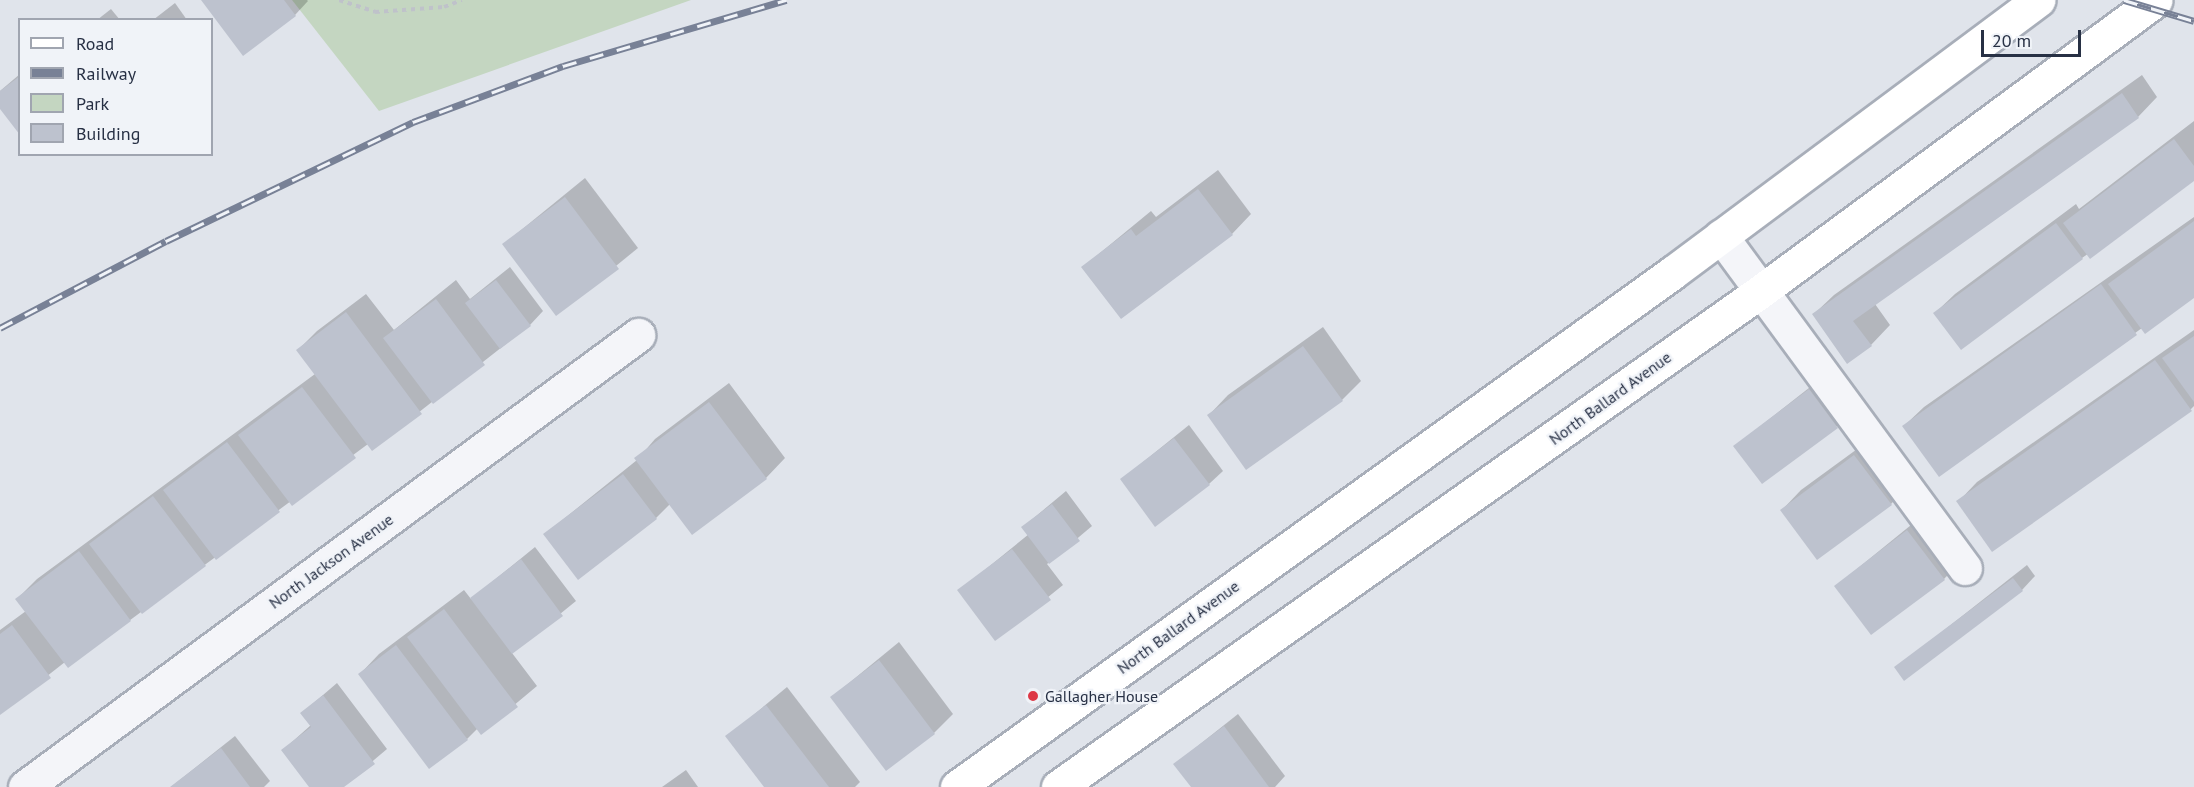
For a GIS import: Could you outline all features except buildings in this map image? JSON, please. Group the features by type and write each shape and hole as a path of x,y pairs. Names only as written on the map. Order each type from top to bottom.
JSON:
{"main road":[{"name":"North Ballard Avenue","path":"957,787 1721,236 2038,0"},
{"name":"North Ballard Avenue","path":"1058,787 1761,291 2155,0"}],"street":[{"path":"1721,236 1965,568"},
{"name":"North Jackson Avenue","path":"25,787 638,335"}],"path":[{"path":"339,0 375,12 444,7 462,0"}],"green space":[{"path":"292,0 691,0 379,111"}],"railway":[{"path":"0,328 166,241 413,122 563,66 786,0"},
{"path":"2124,0 2194,21"}],"place":[{"name":"Gallagher House","path":"1033,696"}]}
